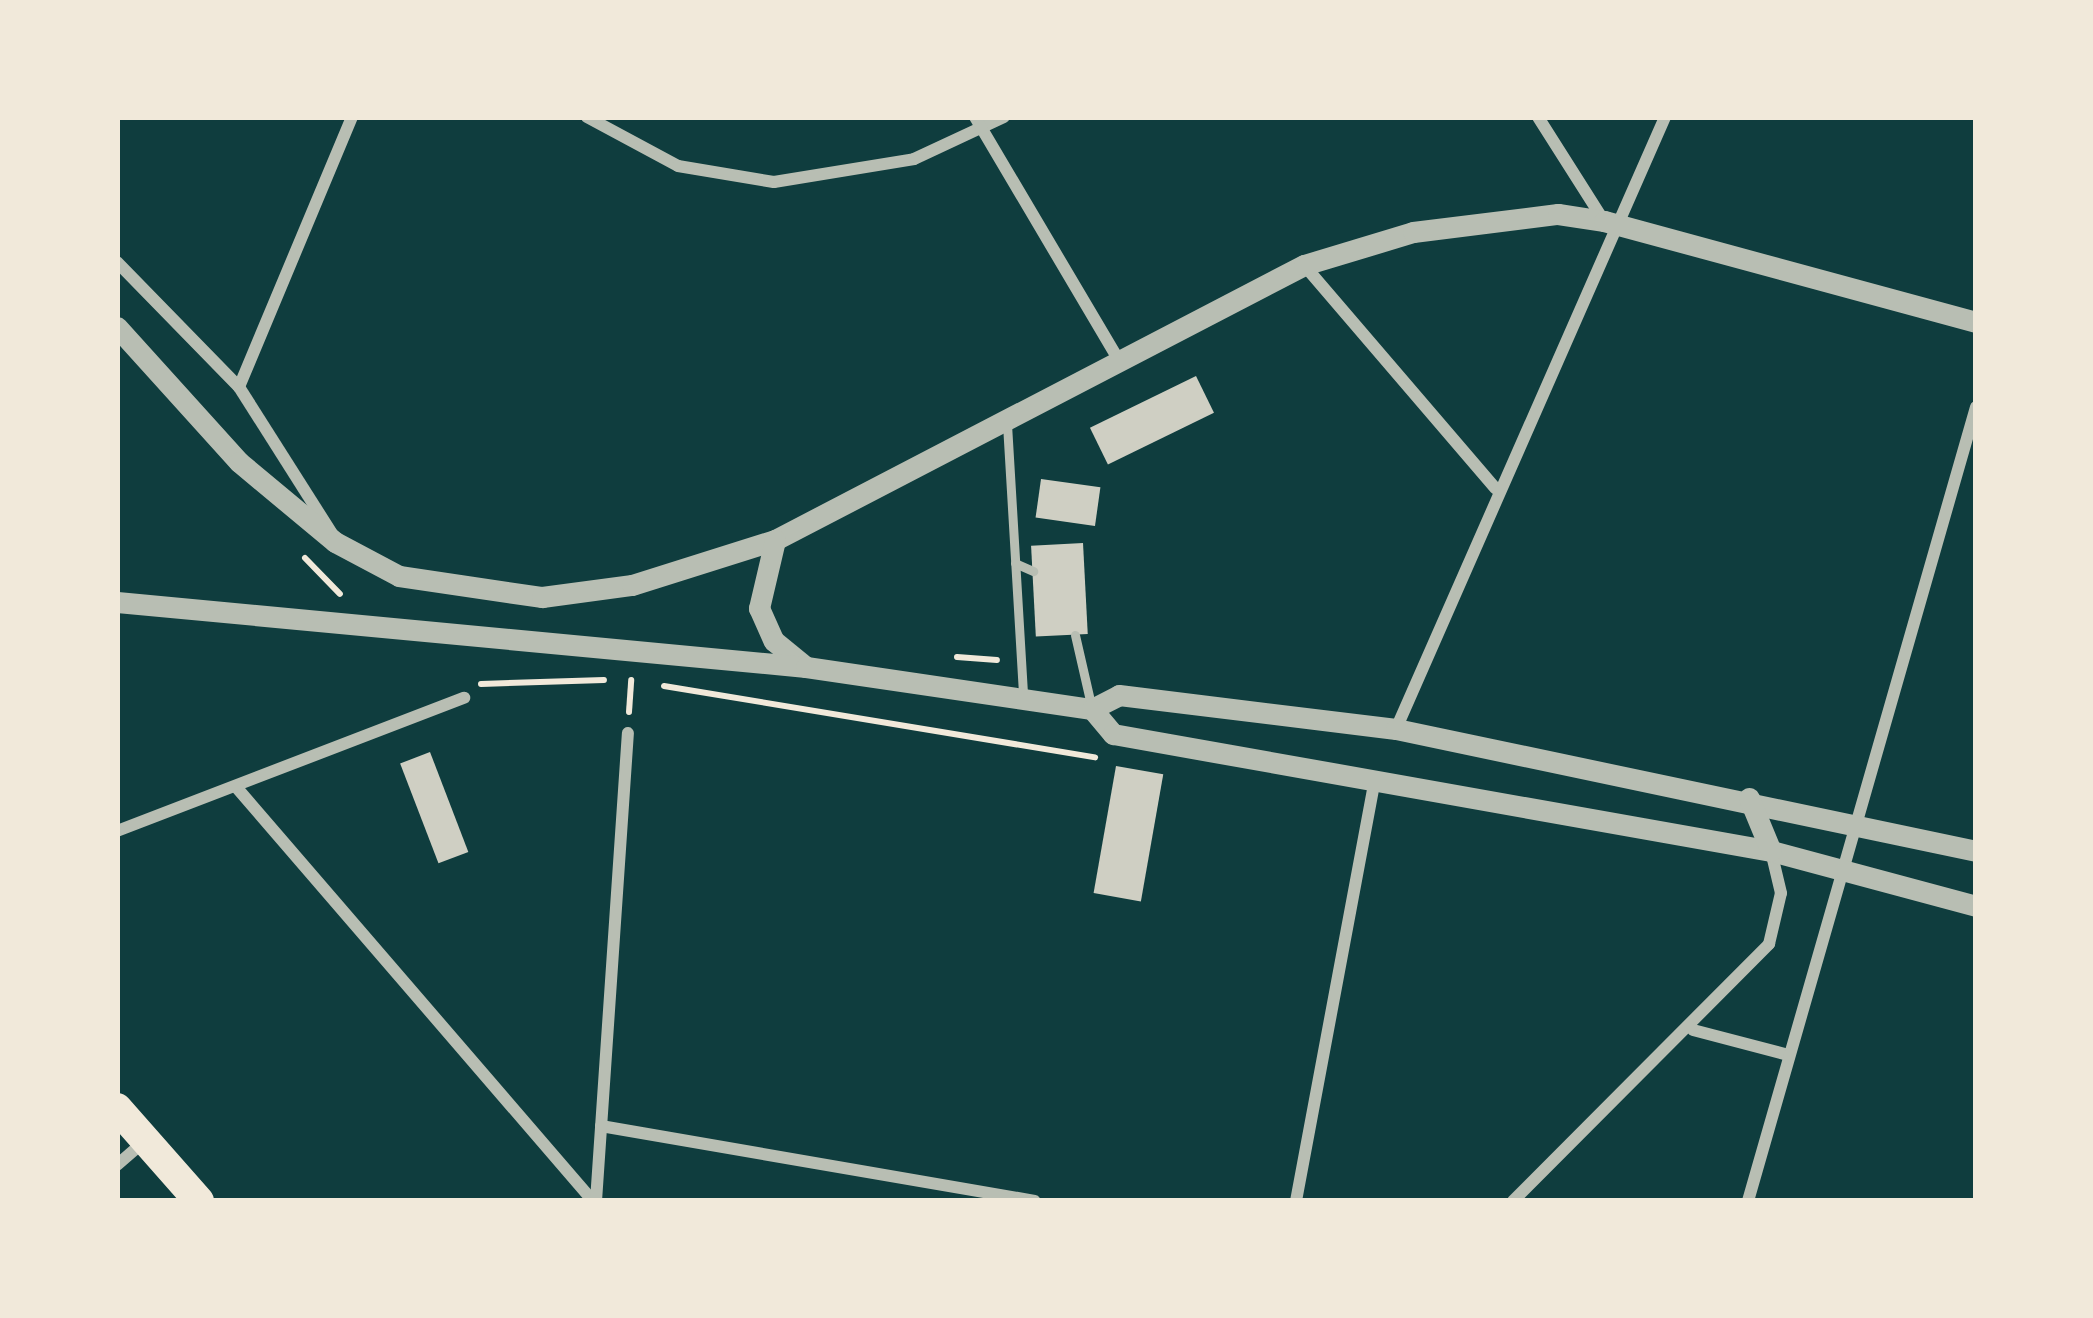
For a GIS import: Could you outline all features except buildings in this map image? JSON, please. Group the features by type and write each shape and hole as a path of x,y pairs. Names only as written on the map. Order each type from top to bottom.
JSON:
{"main road":[{"path":"117,1108 199,1201"}],"street":[{"path":"239,387 352,117"},
{"path":"586,117 678,166 774,182 860,172 984,132 1004,117"},
{"path":"975,117 1118,358"},
{"path":"1538,117 1611,222"},
{"path":"1396,729 1611,222 1665,117"},
{"path":"117,328 239,463 335,542 399,576 542,597 632,585 776,540 1304,265 1487,219 1611,222 1976,322"},
{"path":"117,262 239,387 335,542"},
{"path":"1304,265 1495,488"},
{"path":"1748,1201 1853,818 1976,407"},
{"path":"776,540 759,608 774,641 806,667"},
{"path":"117,602 806,667 1092,709 1119,695 1396,729 1853,818 1976,851"},
{"path":"117,832 464,698"},
{"path":"1092,709 1113,734 1376,776 1771,851 1976,906"},
{"path":"594,1201 628,733"},
{"path":"1296,1201 1376,776"},
{"path":"237,788 594,1201"},
{"path":"1514,1201 1694,1030 1768,944 1781,893 1771,851 1749,797"},
{"path":"1694,1030 1788,1055"},
{"path":"602,1126 1035,1201"},
{"path":"117,1166 146,1140"}],"lane":[{"path":"1006,419 1023,699"},
{"path":"1015,562 1033,572"},
{"path":"1075,635 1092,709"}]}
